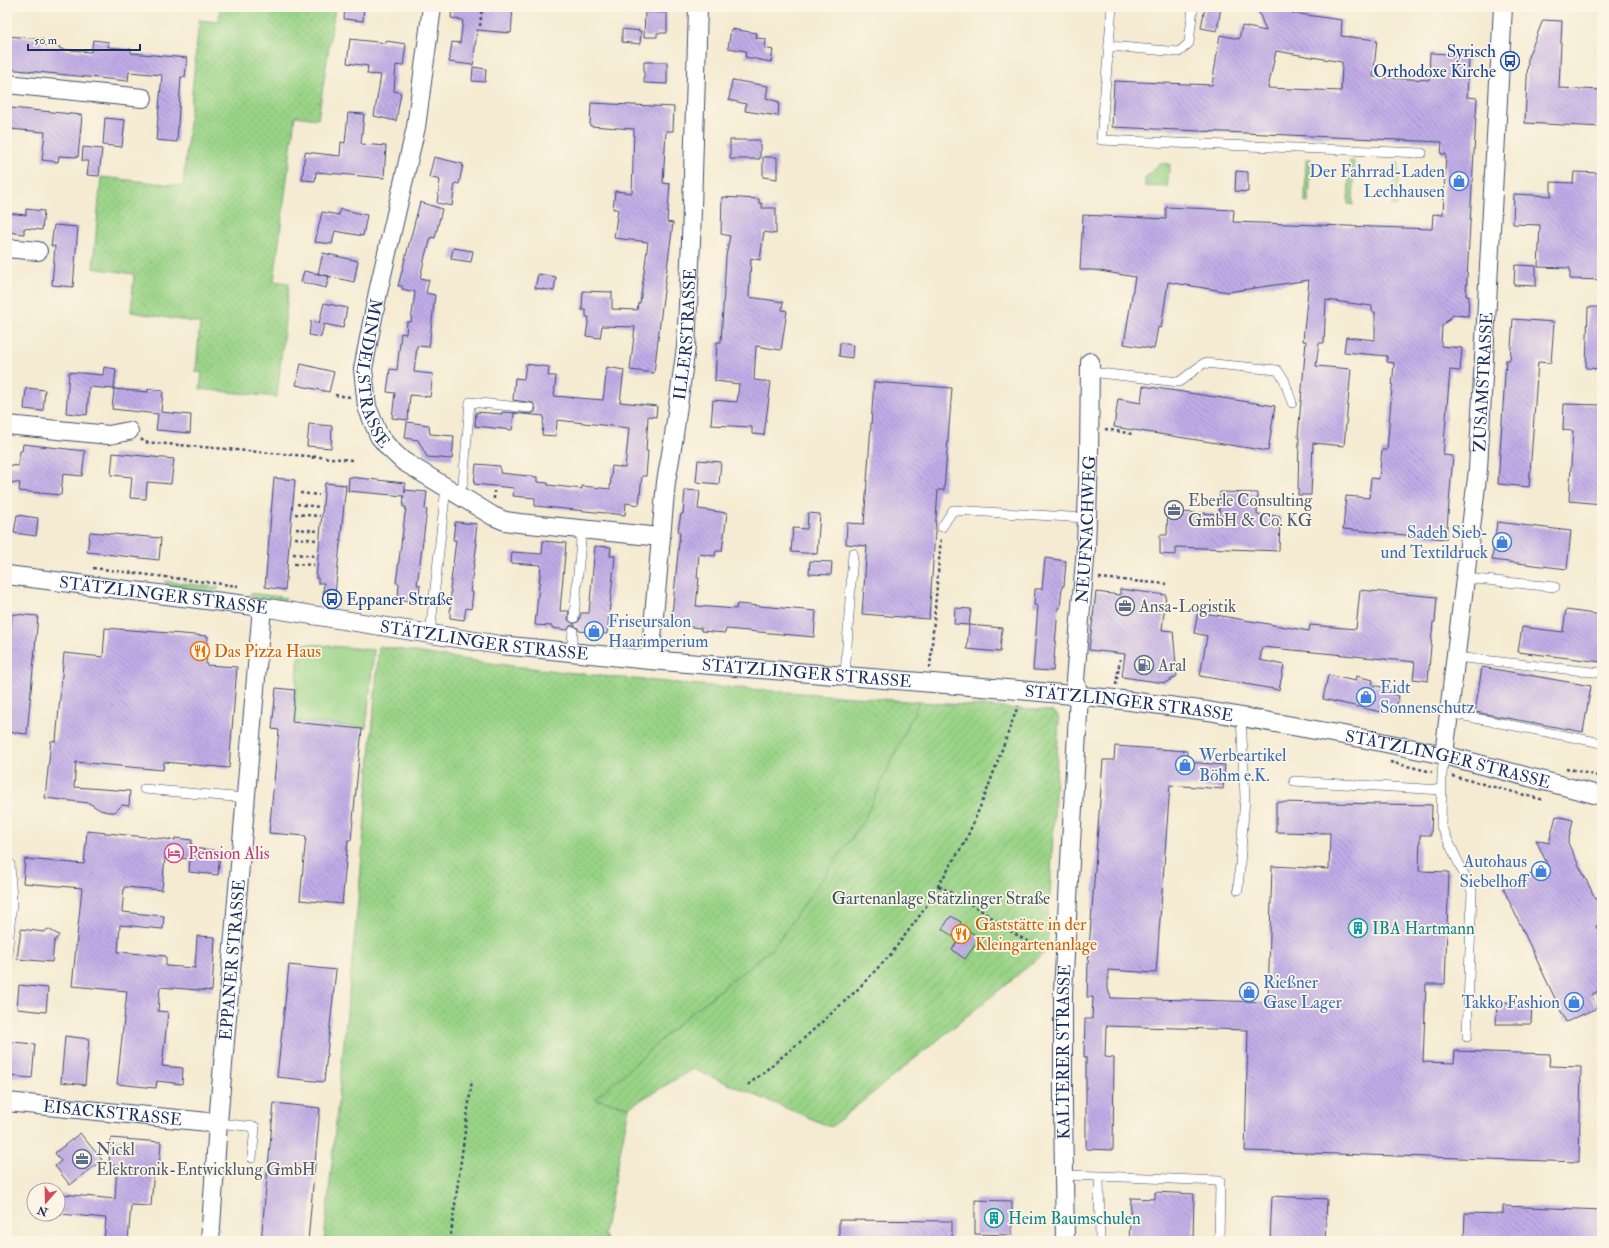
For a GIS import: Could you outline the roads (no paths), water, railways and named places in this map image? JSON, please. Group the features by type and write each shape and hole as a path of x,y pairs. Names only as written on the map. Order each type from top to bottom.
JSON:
{"street":[{"name":"MINDELSTRASSE","path":"432,7 416,127 378,292 363,369 367,407 379,436 389,448 404,461 493,516 504,521 661,537"},
{"name":"ILLERSTRASSE","path":"650,660 666,482 686,347 691,241 698,7"},
{"name":"ZUSAMSTRASSE","path":"1444,755 1478,469 1503,7"},
{"path":"7,84 143,98"},
{"path":"7,248 38,251"},
{"name":"NEUFNACHWEG","path":"1079,695 1075,680 1084,577 1089,457 1088,427 1090,367"},
{"path":"7,425 109,435 129,431"},
{"name":"STÄTZLINGER STRASSE","path":"7,575 262,607 500,645 650,660 845,676 927,671 1019,690 1114,699 1241,716 1366,739 1444,755 1602,796"},
{"name":"EPPANER STRASSE","path":"210,1241 218,1123 262,607"},
{"name":"KALTERER STRASSE","path":"1065,1241 1063,992 1079,695"},
{"name":"EISACKSTRASSE","path":"7,1102 218,1123"}],"lane":[{"path":"1112,7 1101,140 1422,153"},
{"path":"1109,46 1179,52 1189,42 1193,7"},
{"path":"1090,367 1180,382 1204,364 1276,370 1284,379 1292,404"},
{"path":"430,634 445,496 454,492 463,484 470,402 530,408"},
{"path":"942,527 954,510 1086,518"},
{"path":"574,618 582,530"},
{"path":"845,676 853,553"},
{"path":"1465,578 1555,587"},
{"path":"571,652 573,631"},
{"path":"1455,657 1602,673"},
{"path":"1449,713 1602,743"},
{"path":"1238,890 1245,798 1241,716"},
{"path":"1444,755 1441,826 1472,890 1467,1037"},
{"path":"1294,781 1442,790"},
{"path":"144,789 245,798"},
{"path":"7,863 10,864 12,886 7,956"},
{"path":"218,1123 254,1127 252,1158"},
{"path":"1064,1175 1220,1181 1219,1241"},
{"path":"1099,1176 1100,1241"}],"place":[{"name":"Syrisch Orthodoxe Kirche","path":"1510,61"},
{"name":"Der Fahrrad-Laden Lechhausen","path":"1459,181"},
{"name":"Eberle Consulting GmbH & Co. KG","path":"1174,510"},
{"name":"Sadeh Sieb- und Textildruck","path":"1502,542"},
{"name":"Eppaner Straße","path":"332,599"},
{"name":"Ansa-Logistik","path":"1125,606"},
{"name":"Friseursalon Haarimperium","path":"594,631"},
{"name":"Das Pizza Haus","path":"200,651"},
{"name":"Aral","path":"1144,665"},
{"name":"Eidt Sonnenschutz","path":"1366,697"},
{"name":"Werbeartikel Böhm e.K.","path":"1185,765"},
{"name":"Pension Alis","path":"174,853"},
{"name":"Autohaus Siebelhoff","path":"1541,871"},
{"name":"IBA Hartmann","path":"1358,928"},
{"name":"Gaststätte in der Kleingartenanlage","path":"961,934"},
{"name":"Rießner Gase Lager","path":"1249,992"},
{"name":"Takko Fashion","path":"1574,1002"},
{"name":"Nickl Elektronik-Entwicklung GmbH","path":"82,1159"},
{"name":"Heim Baumschulen","path":"994,1218"}],"park label":[{"name":"Gartenanlage Stätzlinger Straße","path":"941,898"}]}
